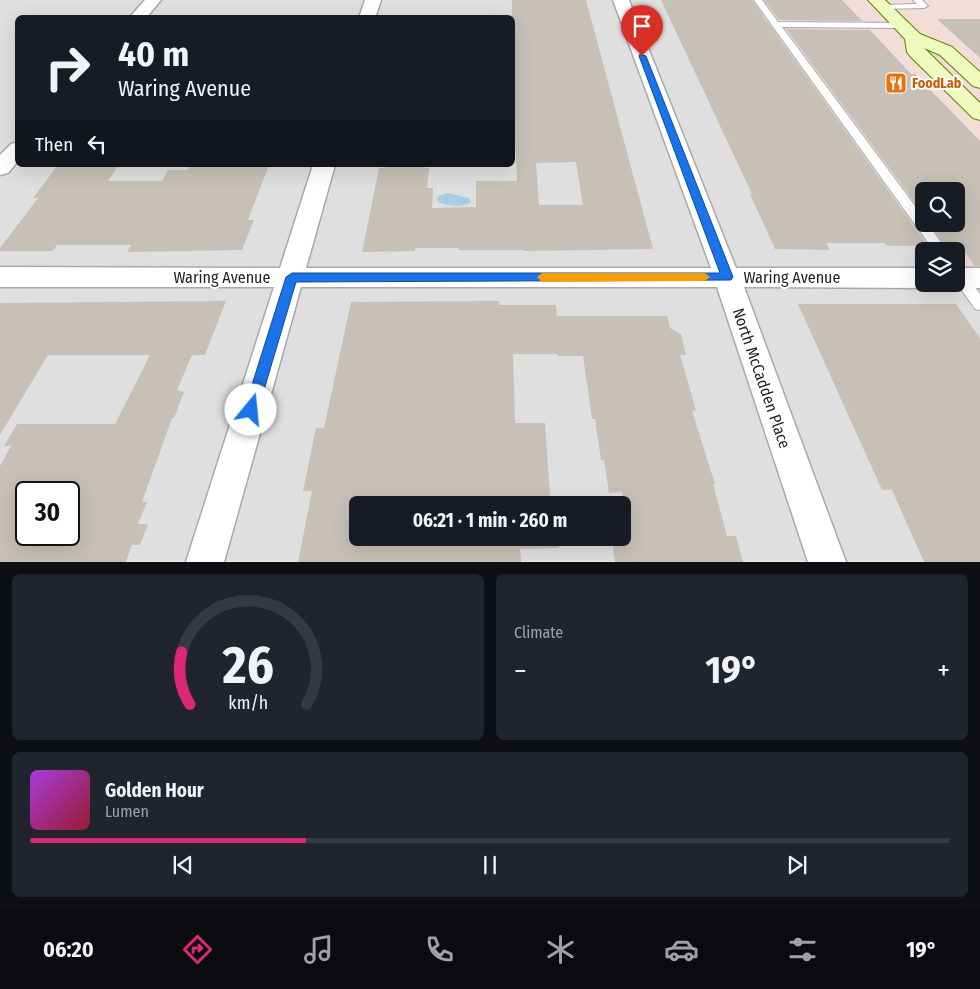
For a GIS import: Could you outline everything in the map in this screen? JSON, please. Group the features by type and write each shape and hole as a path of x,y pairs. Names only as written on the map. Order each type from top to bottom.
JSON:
{"main road":[{"path":"879,3 907,31 946,51 980,82"},
{"path":"907,31 916,52 980,114"}],"street":[{"path":"140,15 153,0"},
{"path":"369,15 372,0"},
{"name":"North McCadden Place","path":"621,0 727,277 827,562"},
{"path":"0,168 15,151"},
{"path":"205,562 323,167"},
{"name":"Waring Avenue","path":"0,277 915,278"}],"lane":[{"path":"758,0 935,242"},
{"path":"879,3 924,6 917,0"},
{"path":"776,24 907,31"},
{"path":"965,279 980,305"}],"shaded area":[{"path":"0,0 755,0 915,222 915,232 922,232 930,242 915,242 915,292 965,291 980,312 980,561 0,561"},
{"path":"755,0 980,0 980,312 965,291 965,242 930,242 922,232 965,232 965,182 915,182 915,222"}],"water":[{"path":"448,193 469,198 471,202 454,206 437,201 438,196"}],"building":[{"path":"512,0 586,0 653,249 524,251 415,248 415,251 362,252 379,168 429,168 427,188 433,188 432,208 476,207 476,181 517,181 515,15 512,15","holes":["576,162 583,205 539,205 536,163"]},
{"path":"661,0 752,0 915,228 915,232 918,232 925,242 915,242 915,246 887,246 885,243 826,243 830,250 775,249 750,194 752,194"},
{"path":"764,0 842,0 862,21 779,20"},
{"path":"937,19 980,19 980,58"},
{"path":"786,29 870,30 911,74 915,74 980,141 980,266 975,266 965,252 965,242 942,242 935,232 965,232 965,182 915,182 915,203"},
{"path":"56,167 118,167 108,181 162,181 168,170 188,170 189,167 268,167 248,220 254,220 242,250 127,252 131,245 57,245 53,251 0,251 0,248 38,198 33,198"},
{"path":"226,301 205,355 192,355 177,390 184,392 174,418 172,418 142,502 147,502 138,524 148,524 140,545 132,545 126,562 0,562 0,466 11,446 4,446 17,424 115,424 150,355 48,355 0,435 0,303"},
{"path":"499,301 499,305 556,305 557,316 667,316 670,328 681,334 686,355 680,355 696,410 692,411 715,484 713,484 727,536 736,536 743,562 615,562 613,546 631,546 631,496 622,496 622,492 609,493 604,460 601,460 595,419 592,419 583,356 513,354 515,423 545,423 550,496 349,496 349,546 559,546 559,548 520,549 521,562 298,562 312,491 303,491 316,428 324,428 351,302"},
{"path":"798,304 956,304 980,338 980,562 924,562 892,490 882,490"}],"slow traffic":[{"path":"542,277 705,277"}],"place":[{"name":"FoodLab","path":"896,83"}],"route":[{"path":"251,410 292,277 727,277 642,56"}]}
